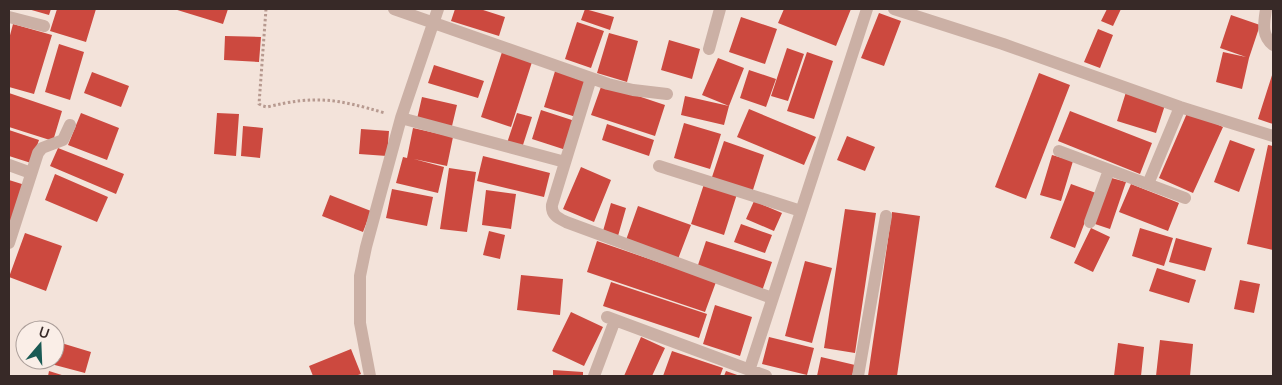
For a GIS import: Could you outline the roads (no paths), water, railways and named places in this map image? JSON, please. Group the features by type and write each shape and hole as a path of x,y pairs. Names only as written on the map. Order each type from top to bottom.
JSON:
{"street":[{"path":"394,9 591,78 634,90 667,94"},
{"path":"370,376 360,323 360,276 401,118 438,9"},
{"path":"709,49 720,9"},
{"path":"749,371 867,9"},
{"path":"894,9 1002,44 1180,107 1273,136"},
{"path":"1266,9 1264,27 1266,38 1273,45"},
{"path":"9,18 44,26"},
{"path":"591,78 552,205 556,216 566,222 772,298"},
{"path":"1148,184 1180,107"},
{"path":"401,118 565,162"},
{"path":"9,243 31,172 40,150 62,140 70,125"},
{"path":"1059,150 1186,198"},
{"path":"9,165 31,172"},
{"path":"660,166 801,211"},
{"path":"1090,222 1108,170"},
{"path":"858,376 886,216"},
{"path":"594,376 611,319 766,376"}]}
